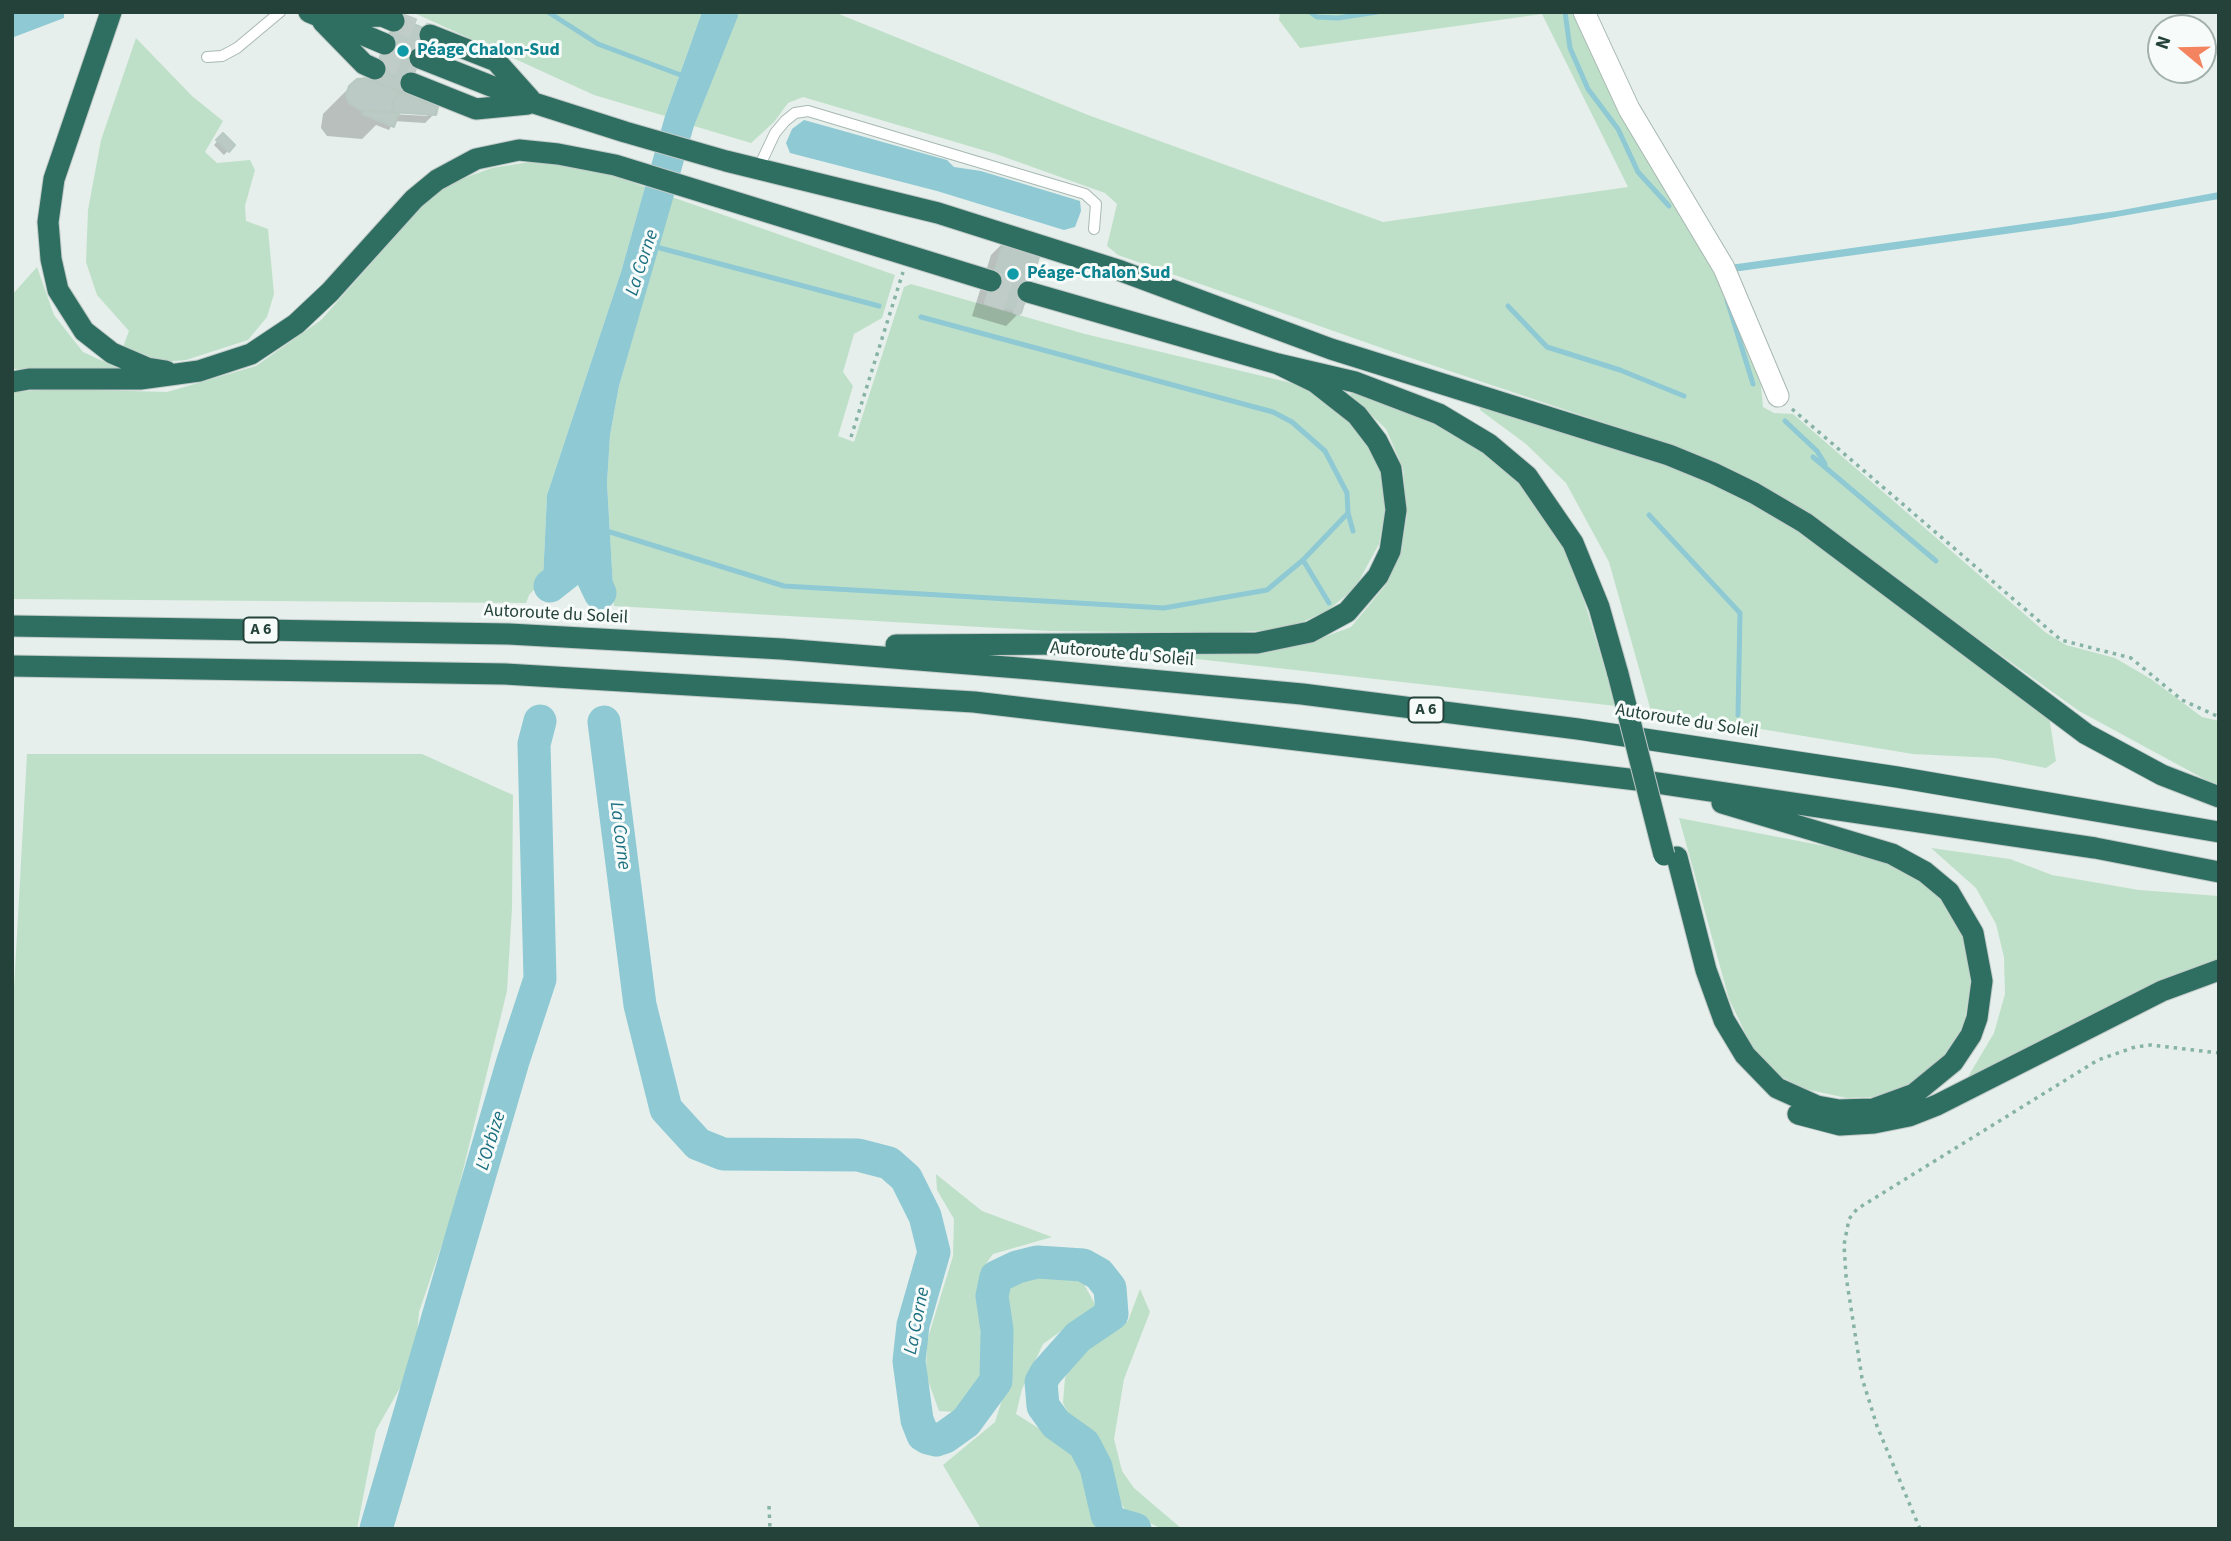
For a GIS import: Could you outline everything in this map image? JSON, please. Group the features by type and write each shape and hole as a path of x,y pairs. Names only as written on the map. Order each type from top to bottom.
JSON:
{"highway":[{"path":"111,12 54,179 48,222 51,259 58,290 84,331 112,353 130,361 178,373"},
{"path":"316,14 385,44"},
{"path":"420,58 534,103 625,132 726,161 938,213 1002,232 1121,271 1331,349 1669,455 1754,493 1838,546 2087,734 2162,775 2219,797"},
{"path":"12,382 29,379 140,379 219,365 251,354 280,336 330,292 414,199 457,167 476,159 519,150 558,153 615,165 713,195 878,246 991,281 938,279 878,246"},
{"path":"1028,292 1116,320 1356,382 1405,399 1467,430 1509,459 1539,491 1573,543 1624,675 1704,1003 1730,1056 1765,1095 1796,1113 1825,1122 1874,1123 1928,1109 2135,1004 2219,970"},
{"path":"1331,349 1476,422 1515,448 1540,472 1590,549 1621,637 1624,675"},
{"path":"754,647 1257,643 1294,636 1323,626 1360,600 1385,564 1395,524 1394,482 1385,454 1357,415 1315,382 1278,364"},
{"name":"Autoroute du Soleil","path":"12,626 509,634 627,640 754,647 1289,693 1550,726 1897,777 2219,832"},
{"path":"12,666 505,674 628,679 974,702 1637,779 2069,844 2219,872"},
{"path":"1637,779 1870,846 1909,862 1940,884 1957,904 1973,933 1982,981 1973,1027 1953,1062 1914,1094 1872,1108 1839,1110 1816,1106 1777,1088 1745,1055 1724,1020 1670,856"}],"street":[{"path":"1584,12 1629,109 1724,268 1778,396"}],"lane":[{"path":"207,57 222,55 237,48 280,12"},
{"path":"758,169 775,133 785,121 795,113 808,111 1085,194 1096,204 1094,229"}],"path":[{"path":"851,437 906,261"},
{"path":"1778,396 2061,640 2131,658 2182,700 2219,717"},
{"path":"1920,1529 1877,1426 1862,1378 1846,1276 1844,1245 1849,1219 1857,1209 2098,1060 2135,1047 2151,1045 2219,1053"},
{"path":"769,1506 770,1529"}],"green space":[{"path":"412,12 702,12 665,116 594,95"},
{"path":"737,12 834,12 1088,115 1383,222 1628,187 1542,14 1300,48 1279,20 1280,12 1577,12 1729,289 1761,386 1763,407 1774,413 1793,414 2045,632 2066,645 2115,658 2151,679 2202,717 2219,721 2219,787 2079,711 1763,485 1688,451 1396,353 1118,255 1107,246 1117,204 1105,193 996,154 803,97 788,103 774,122 751,143 694,126"},
{"path":"136,38 192,96 223,121 205,152 217,163 250,160 255,170 245,206 246,221 268,229 274,294 267,317 248,340 186,360 164,362 123,347 129,331 97,295 86,262 88,210 101,140"},
{"path":"542,160 607,173 645,187 621,272 547,495 543,580 529,595 526,603 12,599 12,392 60,389 167,392 256,366 321,320 424,204 450,183 492,168"},
{"path":"672,197 895,275 882,318 854,334 843,372 853,386 838,436 854,442 904,287 911,284 1085,334 1296,384 1330,403 1362,433 1384,472 1385,510 1379,544 1355,588 1327,611 1287,629 1222,633 1050,631 614,606 607,483 610,435 619,386"},
{"path":"37,267 54,315 83,352 118,368 12,369 12,295"},
{"path":"1353,388 1435,422 1495,460 1529,486 1574,567 1616,706 1161,655 1160,649 1254,650 1308,643 1351,627 1385,586 1401,550 1407,516 1403,468 1386,429 1350,395"},
{"path":"1482,403 1681,467 1743,496 1821,545 2049,716 2056,761 2046,768 1995,758 1913,754 1651,711 1609,562 1566,483 1526,444 1480,410"},
{"path":"27,754 422,754 513,795 512,908 507,991 452,1215 419,1312 415,1355 409,1372 376,1430 357,1529 12,1529 12,1024"},
{"path":"1679,818 1851,851 1882,861 1918,880 1940,898 1957,917 1968,951 1971,980 1964,1025 1939,1062 1906,1087 1873,1097 1847,1098 1805,1089 1780,1076 1752,1047 1729,999"},
{"path":"1931,848 2010,859 2052,875 2139,890 2219,896 2219,962 1965,1082 1994,1033 2005,994 2004,957 1996,924 1976,888"},
{"path":"936,1174 982,1211 1052,1237 993,1254 980,1272 981,1378 972,1398 954,1412 939,1411 926,1375 927,1341 953,1256 954,1219 937,1190"},
{"path":"1038,1274 1080,1277 1096,1306 1043,1344 1022,1389 1016,1414 1051,1436 1085,1467 1091,1508 1102,1529 981,1529 943,1465 995,1422 1009,1378 1008,1289"},
{"path":"1140,1289 1150,1312 1124,1379 1114,1439 1122,1471 1134,1488 1182,1529 1162,1529 1126,1511 1115,1495 1102,1450 1085,1427 1070,1417 1063,1403 1065,1378 1077,1355 1104,1334 1128,1321"}],"water":[{"path":"12,12 64,12 64,18 14,37"},
{"path":"702,12 737,12 738,16 694,126 619,386 610,435 607,483 613,587 543,580 547,495 621,272 665,116"},
{"path":"804,120 947,160 954,167 981,171 1080,201 1081,211 1075,227 1064,230 937,191 790,153 786,143 792,129"},
{"path":"2219,192 2219,199 2070,225 1733,272 1730,265 2117,211"}],"building":[{"name":"Péage Chalon-Sud","path":"396,17 431,31 406,94 371,80"},
{"path":"367,78 400,92 393,101 392,112 360,110 349,103 346,95 349,86 357,79"},
{"path":"400,92 438,107 436,115 392,112 393,101"},
{"path":"364,111 399,113 394,127 362,114"},
{"path":"223,133 235,145 229,152 216,140"},
{"name":"Péage-Chalon Sud","path":"1004,240 1041,251 1021,313 985,302"}],"waterway":[{"path":"548,12 598,44 686,77"},
{"path":"1310,12 1317,17 1338,18 1377,12"},
{"path":"1565,12 1570,48 1588,89 1618,129 1638,172 1669,206"},
{"path":"660,248 879,306"},
{"path":"1727,300 1753,384"},
{"path":"1508,306 1547,347 1620,370 1684,396"},
{"path":"921,317 1273,412 1292,422 1325,451 1347,493 1348,513"},
{"path":"1785,421 1817,451 1825,464"},
{"path":"1813,457 1936,561"},
{"path":"1329,603 1303,560 1348,513 1353,531"},
{"path":"1649,515 1740,613 1738,715"},
{"path":"610,532 784,586 1164,608 1267,590 1303,560"},
{"name":"La Corne","path":"584,559 600,593"},
{"name":"L'Orbize","path":"550,586 584,559"},
{"name":"L'Orbize","path":"376,1529 513,1061 540,979 534,744 540,721"},
{"name":"La Corne","path":"604,722 640,1005 666,1109 698,1144 723,1154 858,1155 889,1163 906,1178 925,1216 934,1252 913,1325 909,1361 917,1420 923,1435 928,1438 936,1440 945,1437 966,1422 996,1381 997,1330 992,1296 996,1277 1017,1267 1037,1262 1083,1265 1099,1274 1110,1288 1112,1314 1078,1337 1046,1373 1041,1382 1043,1406 1056,1424 1084,1444 1096,1467 1107,1515 1114,1523 1135,1529"}],"tunnel":[{"path":"394,21 430,35"},
{"path":"380,57 415,71"},
{"path":"991,281 1028,292"},
{"path":"987,294 1023,306"}],"place":[{"name":"Péage Chalon-Sud","path":"403,51"},
{"name":"Péage-Chalon Sud","path":"1013,274"}]}
